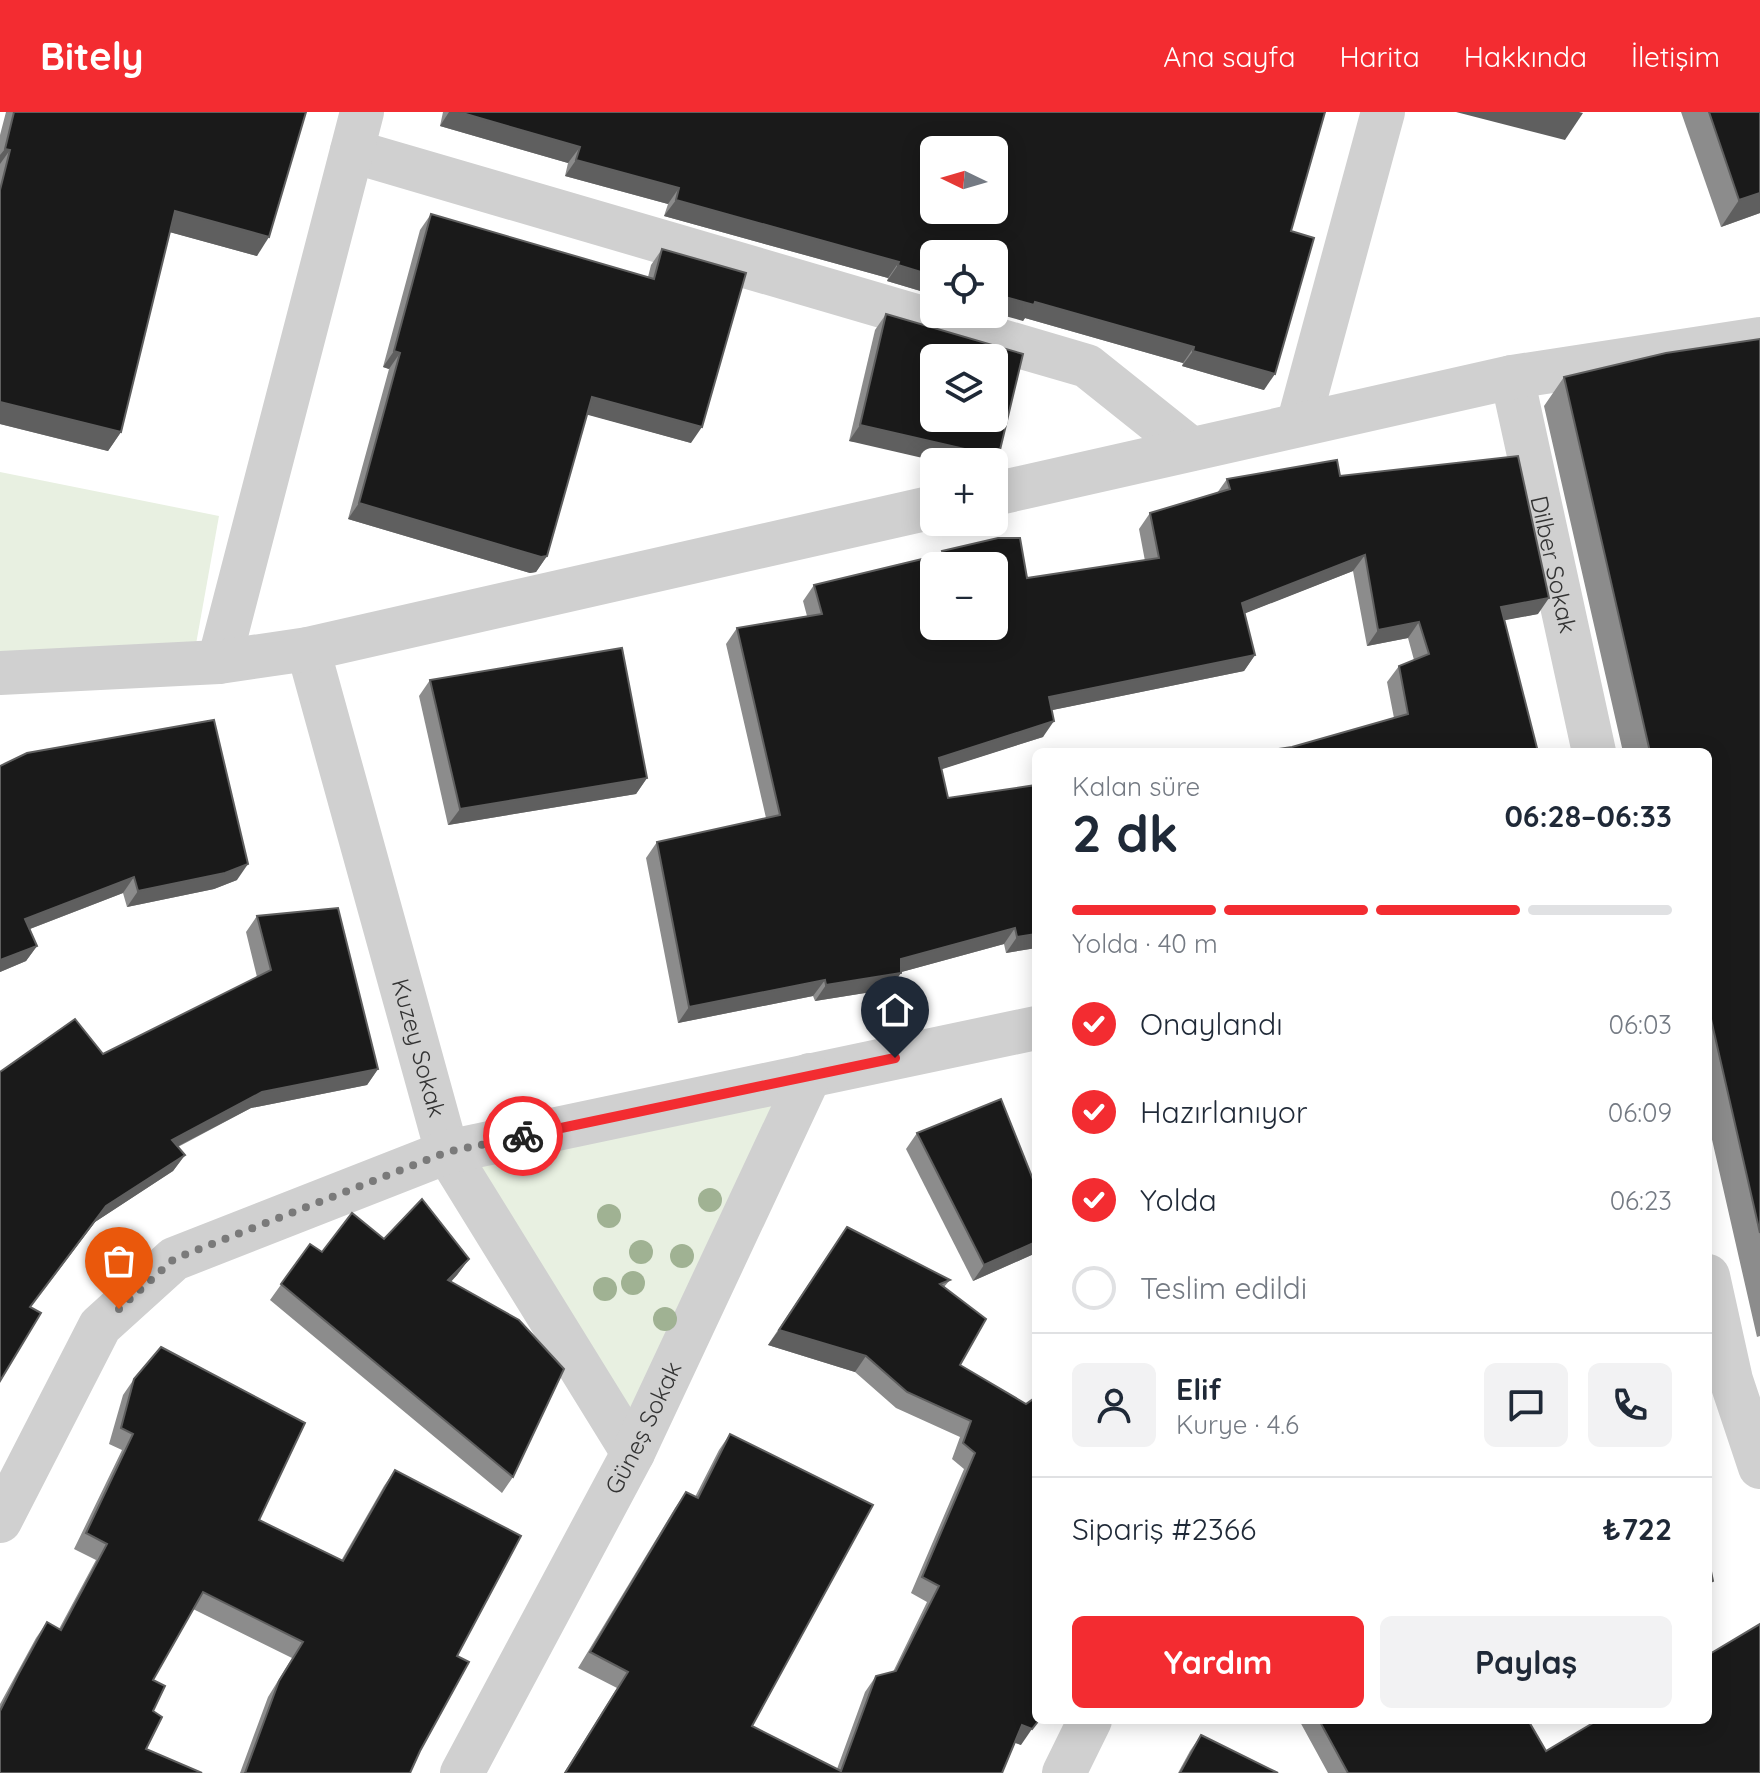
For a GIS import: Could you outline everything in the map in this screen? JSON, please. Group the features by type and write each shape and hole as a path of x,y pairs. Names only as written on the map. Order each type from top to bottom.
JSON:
{"street":[{"path":"1298,425 1383,112"},
{"path":"219,662 357,131 1087,366 1191,449"},
{"path":"1008,491 1512,377 1760,339"},
{"name":"Dilber Sokak","path":"1512,377 1593,748"},
{"path":"0,673 219,662 308,649 920,510"},
{"name":"Kuzey Sokak","path":"308,649 447,1152 633,1453"},
{"path":"0,1521 100,1326 174,1259 447,1152 1032,1029"},
{"name":"Güneş Sokak","path":"462,1773 633,1453 810,1075"},
{"path":"1712,1293 1733,1380 1760,1467"},
{"path":"1064,1773 1088,1724"}],"green space":[{"path":"0,472 219,516 196,644 0,660"},
{"path":"810,1075 633,1453 447,1152"}],"building":[{"path":"14,112 306,112 269,237 175,211 121,432 0,402 0,190 10,150 5,149"},
{"path":"459,112 1325,112 1291,231 1314,238 1275,374 1193,351 1194,347 1035,302 1034,305 1008,298 1008,240 920,240 920,272 898,265 899,262 676,200 679,188 576,160 580,147"},
{"path":"1709,112 1760,112 1760,193 1739,200"},
{"path":"431,214 654,279 662,249 746,273 702,427 592,397 547,556 541,557 359,503 400,353 394,351"},
{"path":"886,314 920,324 920,328 934,328 989,344 920,344 920,432 1004,432 1000,448 960,448 860,425"},
{"path":"1760,339 1760,1233 1712,1023 1712,748 1649,748 1564,377 1666,353"},
{"path":"1008,350 1023,354 1008,416"},
{"path":"1518,456 1549,598 1501,607 1537,748 1285,748 1408,714 1399,666 1429,654 1419,622 1378,630 1365,555 1242,603 1255,655 1049,697 1054,721 939,758 948,798 1032,786 1032,935 1017,937 1015,928 901,959 901,973 826,985 825,980 689,1007 657,842 780,815 737,628 822,614 814,585 920,560 920,640 1008,640 1008,552 942,551 998,538 1020,538 1027,578 1159,558 1150,513 1230,489 1227,479 1337,460 1340,476"},
{"path":"622,648 647,778 460,809 430,680"},
{"path":"214,720 248,864 225,873 138,891 134,877 25,919 37,946 0,960 0,766 27,753"},
{"path":"338,908 378,1069 262,1092 172,1140 185,1155 106,1206 30,1307 41,1313 0,1381 0,1072 75,1019 103,1054 271,970 257,916"},
{"path":"1001,1099 1032,1177 1032,1244 984,1265 917,1133"},
{"path":"422,1199 469,1259 448,1280 519,1320 564,1369 513,1477 281,1284 310,1244 322,1252 352,1213 384,1239"},
{"path":"847,1227 950,1280 940,1284 986,1319 960,1365 1026,1404 1032,1400 1032,1724 1036,1724 1032,1729 1022,1725 1002,1773 565,1773 628,1672 590,1652 686,1492 698,1498 730,1434 873,1505 752,1726 841,1771 876,1676 896,1671 939,1586 922,1577 975,1453 963,1443 971,1421 907,1392 866,1356 779,1330"},
{"path":"161,1347 305,1423 259,1520 343,1561 395,1470 521,1536 457,1656 469,1662 410,1773 245,1773 279,1681 303,1642 203,1592 153,1680 165,1686 153,1711 162,1717 146,1749 202,1773 0,1773 0,1711 47,1622 61,1630 107,1544 86,1533 133,1434 121,1428 134,1379"},
{"path":"1760,1624 1760,1773 1348,1773 1321,1724 1530,1724 1546,1751 1591,1724 1712,1724 1712,1653"},
{"path":"1201,1735 1278,1773 1180,1773"}],"way so far":[{"path":"119,1309 174,1259 447,1152 523,1136"}],"route":[{"path":"523,1136 895,1058"}]}
